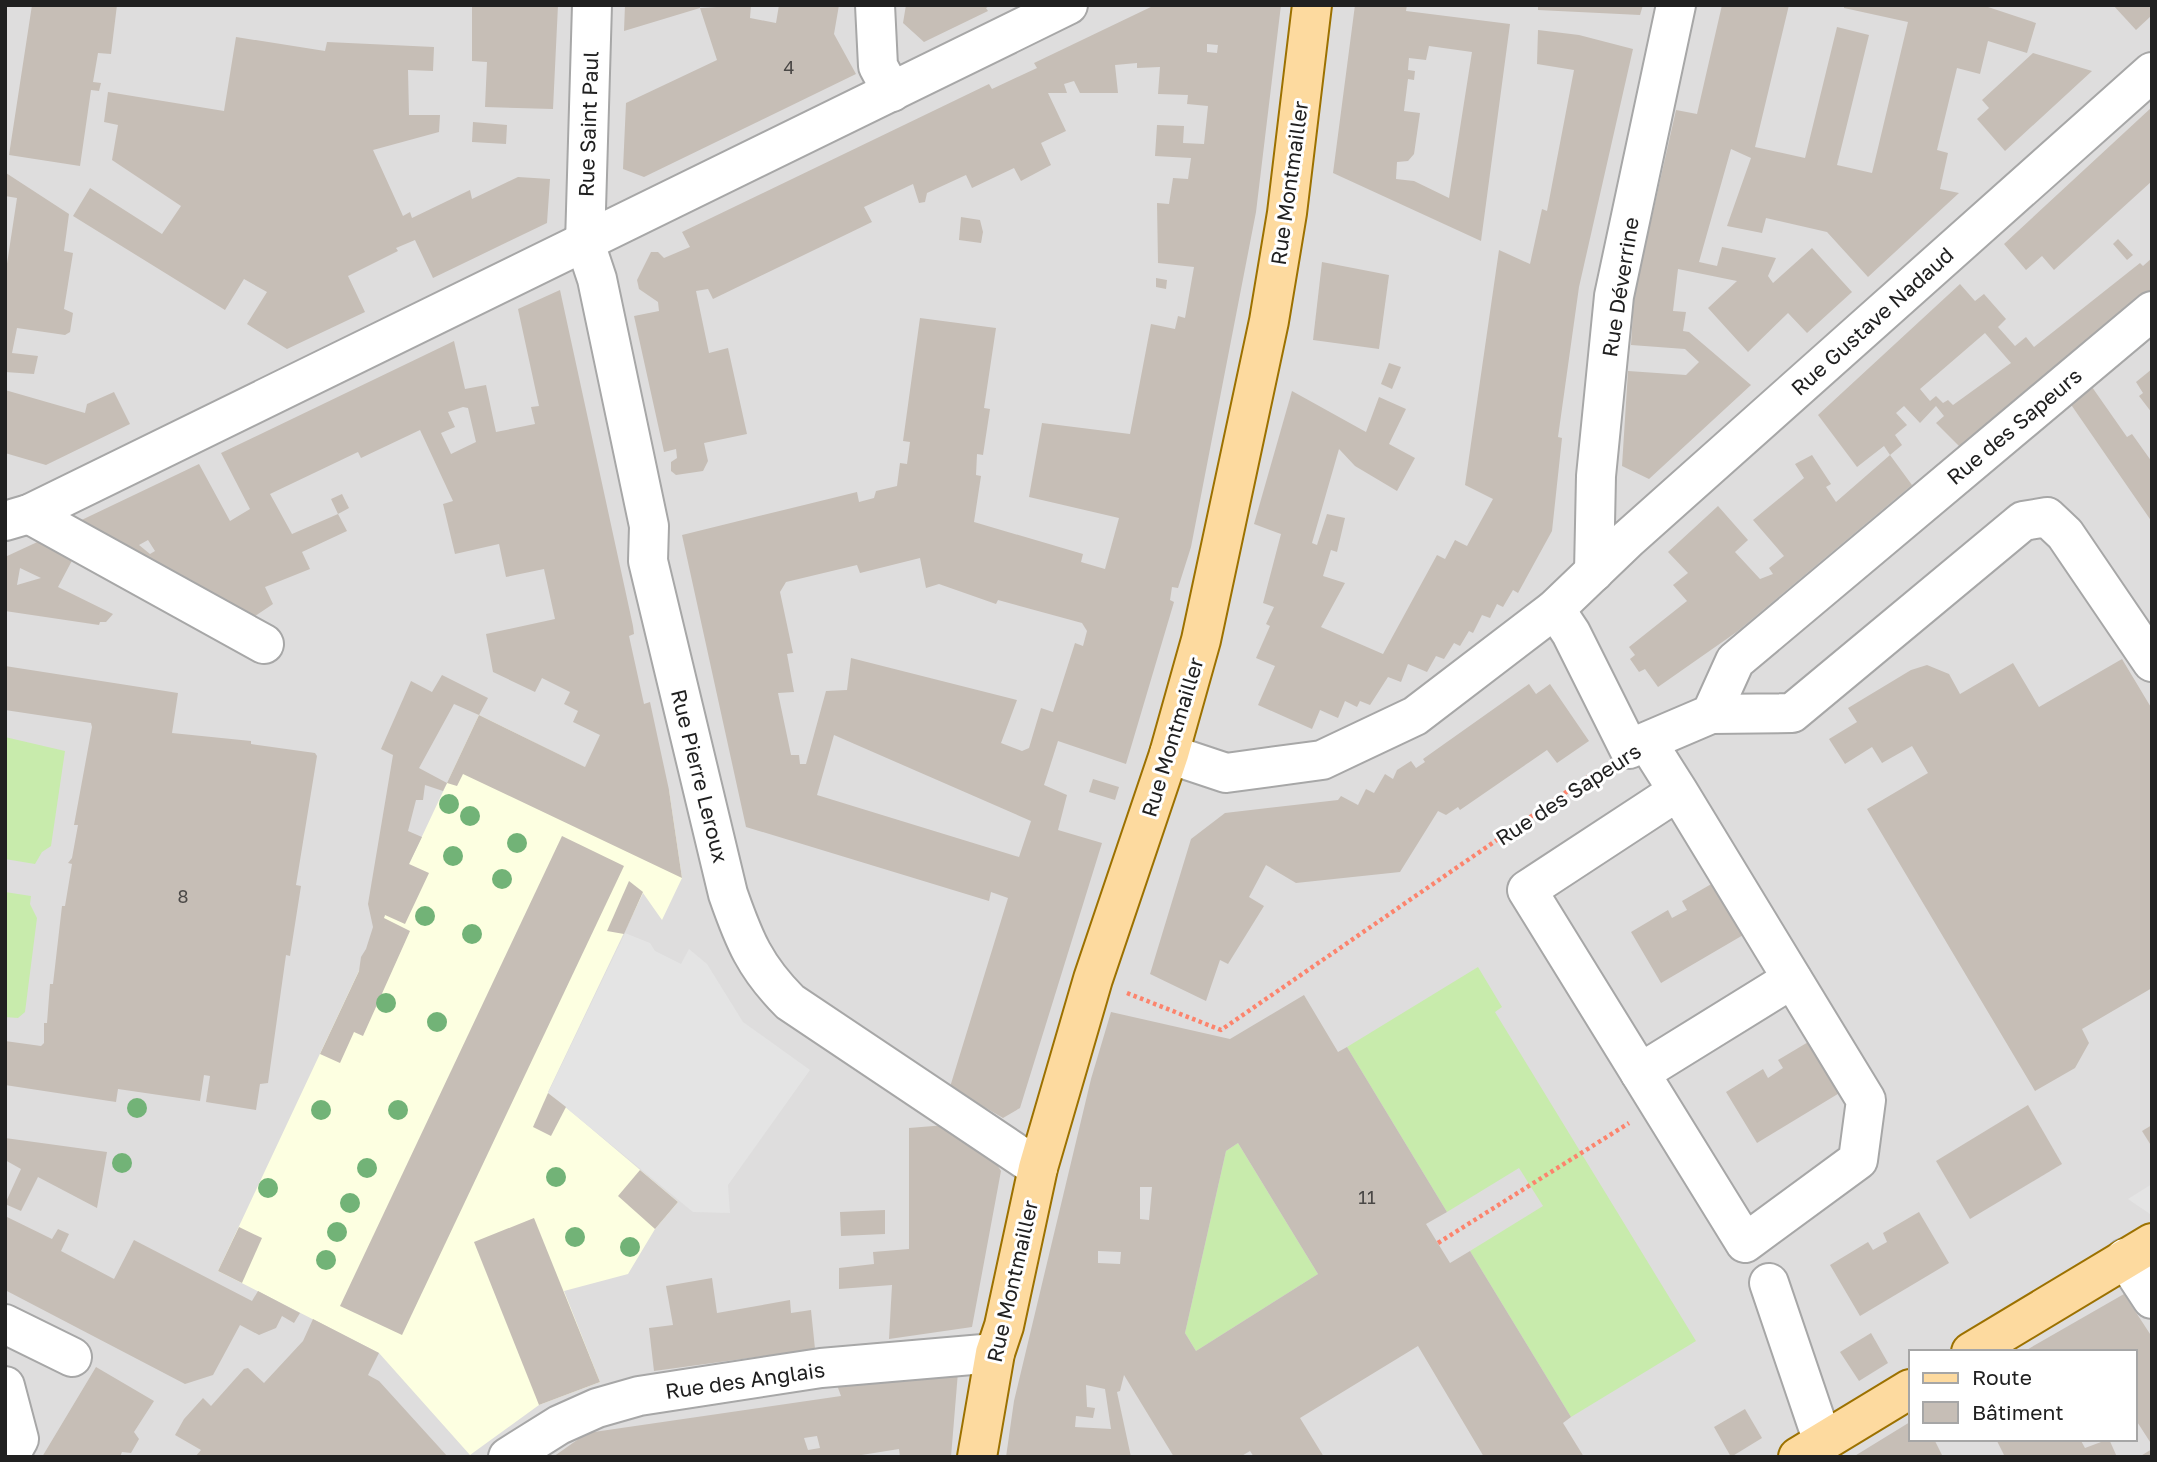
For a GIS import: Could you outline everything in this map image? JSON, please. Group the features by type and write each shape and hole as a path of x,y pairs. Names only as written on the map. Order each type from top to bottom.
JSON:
{"main road":[{"name":"Rue Montmailler","path":"977,1457 995,1353 1004,1326 1038,1168 1093,979 1169,754 1200,640 1269,321 1287,213 1312,5"},
{"path":"1974,1350 2139,1250"},
{"path":"1811,1449 1909,1390"}],"street":[{"name":"Rue Saint Paul","path":"586,243 592,5"},
{"path":"875,5 878,66 892,92"},
{"path":"17,518 586,243 1068,5"},
{"name":"Rue Déverrine","path":"1594,572 1596,476 1614,296 1676,5"},
{"name":"Rue Gustave Nadaud","path":"1169,754 1226,773 1322,760 1415,716 1555,609 2152,72"},
{"name":"Rue Pierre Leroux","path":"586,243 597,279 649,526 648,561 728,894 745,943 764,976 790,1002 1038,1168"},
{"name":"Rue des Sapeurs","path":"1638,746 1711,714 1735,661 2152,311"},
{"path":"1711,714 1792,713 2022,521 2047,517 2065,534 2152,662"},
{"path":"17,518 264,644"},
{"path":"1555,609 1638,746 1678,791 1866,1100 1858,1160 1745,1243 1527,890 1678,791"},
{"path":"1650,1089 1792,979"},
{"path":"2139,1250 2152,1299"},
{"path":"1769,1283 1811,1449"},
{"path":"5,1324 72,1357"},
{"name":"Rue des Anglais","path":"508,1457 559,1425 597,1408 639,1396 821,1368 995,1353"},
{"path":"5,1387 19,1439 9,1457"}],"path":[{"name":"Rue des Sapeurs","path":"1093,979 1221,1030 1638,746"},
{"path":"1438,1243 1650,1089"}],"shaded area":[{"path":"5,5 2152,5 2152,1457 5,1457"},
{"path":"479,715 643,796 669,790 682,878 662,920 643,893 548,1092 678,1202 655,1229 628,1274 564,1291 600,1382 539,1405 470,1455 379,1353 218,1271"},
{"path":"625,933 650,943 655,951 681,964 689,949 707,964 743,1022 810,1070 728,1185 730,1213 693,1212 548,1093"},
{"path":"2152,1184 2152,1213 2150,1214 2128,1199"}],"green space":[{"path":"5,737 65,751 51,846 42,852 35,864 5,859"},
{"path":"5,892 31,896 30,904 37,918 25,1012 18,1018 5,1017"},
{"path":"1478,967 1502,1007 1495,1012 1696,1341 1571,1417 1470,1251 1543,1206 1519,1168 1447,1212 1347,1047"},
{"path":"1238,1143 1318,1274 1196,1351 1185,1333 1226,1151"}],"building":[{"path":"32,5 117,5 111,54 98,53 93,82 101,83 99,91 91,90 80,166 9,155"},
{"path":"472,5 558,5 553,109 485,107 487,62 472,61"},
{"path":"625,5 700,5 700,8 624,31"},
{"path":"751,5 750,18 776,23 779,5 839,5 834,34 856,74 644,177 623,169 626,103 717,60 700,8"},
{"path":"906,5 991,5 986,8 988,11 924,42 903,23"},
{"path":"1155,5 1281,5 1256,212 1191,547 1178,588 1172,587 1170,600 1174,602 1126,764 1058,741 1044,785 1067,795 1058,830 1102,843 1020,1108 1003,1118 950,1087 1008,898 991,892 989,901 746,827 682,535 857,492 859,502 874,498 876,491 897,486 900,463 907,464 910,442 903,441 920,318 996,328 984,408 990,409 983,455 977,454 976,475 981,476 974,522 1083,554 1081,562 1105,569 1119,518 1029,497 1042,423 1130,434 1151,324 1175,329 1178,316 1185,318 1194,267 1158,263 1157,203 1169,204 1173,178 1188,179 1191,158 1155,156 1157,125 1184,126 1183,143 1204,144 1208,106 1187,104 1188,95 1158,94 1160,67 1137,68 1137,63 1115,65 1118,93 1080,93 1074,81 1064,84 1067,93 1048,93 1066,131 1041,143 1051,165 1021,181 1014,168 972,188 966,175 927,193 925,202 919,203 913,184 864,207 872,222 713,299 708,289 696,291 709,353 728,348 747,434 704,443 708,461 703,471 676,475 671,471 671,462 677,458 676,449 664,452 634,316 659,311 658,302 639,289 637,280 651,252 658,252 664,258 690,247 682,232 989,84 992,89 1037,68 1034,63","holes":["1207,44 1218,45 1217,53 1207,52","920,558 926,588 939,584 996,604 998,600 1082,623 1087,631 1083,646 1075,643 1053,712 1041,708 1029,748 1022,751 1001,743 1017,700 851,658 847,690 826,691 806,764 800,764 799,755 791,755 778,693 794,692 787,654 793,653 780,592 786,582 857,565 860,573","834,735 1031,821 1019,857 817,795"]},
{"path":"1355,5 1407,5 1406,11 1510,24 1481,241 1333,173","holes":["1429,46 1472,52 1449,198 1414,181 1396,179 1397,162 1408,161 1414,154 1420,113 1404,111 1408,79 1414,80 1415,71 1408,70 1409,58 1426,60"]},
{"path":"1538,5 1643,5 1640,15 1538,10"},
{"path":"1722,5 1789,5 1755,147 1805,158 1837,27 1869,35 1837,165 1872,173 1908,22 1844,8 1844,5 1982,5 2036,23 2027,53 1988,41 1980,74 1957,68 1937,150 1948,153 1940,189 1959,193 1868,277 1827,232 1766,218 1762,233 1727,226 1751,158 1731,149 1699,262 1717,266 1722,247 1776,258 1768,276 1773,283 1812,248 1852,292 1807,333 1788,313 1748,352 1708,308 1737,281 1678,269 1673,311 1686,312 1683,331 1689,332 1751,385 1649,479 1622,466 1628,371 1686,375 1699,362 1685,349 1631,345 1634,296 1676,110 1697,114"},
{"path":"2113,5 2152,5 2152,15 2136,30"},
{"path":"1538,30 1579,35 1633,49 1579,287 1558,437 1562,438 1552,531 1518,593 1513,590 1503,607 1497,604 1490,618 1482,615 1473,633 1469,631 1460,646 1454,643 1444,659 1436,656 1427,672 1408,664 1401,682 1388,677 1370,705 1360,701 1357,707 1345,701 1338,718 1320,710 1312,729 1258,705 1275,666 1256,658 1270,626 1266,624 1274,607 1263,603 1281,534 1254,524 1292,391 1366,432 1379,397 1406,409 1389,444 1415,458 1397,491 1355,466 1339,449 1312,543 1317,545 1327,514 1345,518 1337,552 1331,550 1323,576 1345,583 1321,627 1383,654 1437,555 1445,559 1455,540 1467,546 1493,499 1465,485 1499,250 1530,264 1542,209 1547,211 1574,70 1537,64"},
{"path":"236,37 325,51 327,42 434,47 433,71 408,70 409,115 440,115 439,132 373,150 403,216 410,212 412,218 470,190 472,199 518,177 550,179 547,223 433,278 415,240 396,248 398,251 348,276 365,312 287,349 247,324 267,292 244,279 225,310 73,216 90,188 162,234 181,206 112,160 118,125 104,122 108,92 224,111"},
{"path":"2033,53 2092,71 2005,151 1977,119 1989,108 1982,100"},
{"path":"2152,107 2152,181 2054,270 2042,256 2026,270 2004,244"},
{"path":"473,122 507,125 506,144 472,142"},
{"path":"6,173 69,214 64,251 73,253 64,309 73,313 70,332 65,335 17,328 12,353 38,356 34,374 5,372 5,277 17,198 5,196"},
{"path":"961,217 980,220 983,232 981,243 959,240"},
{"path":"2118,239 2133,255 2127,260 2113,244"},
{"path":"2152,258 2152,299 1960,447 1936,423 1944,416 1936,406 1920,423 1904,406 1896,413 1907,425 1895,435 1902,445 1890,455 1884,446 1857,467 1818,415 1960,284 1975,301 1984,294 2006,319 1998,327 2015,346 2026,337 2034,347 2140,263 2143,266","holes":["1985,333 2011,363 1953,405 1948,400 1943,403 1936,396 1930,401 1920,389"]},
{"path":"1322,262 1389,275 1379,349 1313,340"},
{"path":"1156,278 1167,280 1166,289 1156,287"},
{"path":"560,290 633,626 634,634 629,636 644,704 650,702 669,790 682,878 463,774 457,786 447,783 479,715 585,767 600,735 573,722 578,711 564,704 570,692 542,678 535,692 493,672 486,634 555,619 544,569 506,577 499,544 455,554 443,504 453,501 420,430 361,458 358,452 270,494 292,534 338,514 347,531 302,552 310,569 265,587 273,604 252,618 69,526 199,464 230,521 250,509 221,453 454,341 465,389 486,385 496,432 535,424 531,407 539,406 518,309","holes":["468,408 476,442 451,454 441,433 455,427 448,412","148,540 155,551 150,554 139,545"]},
{"path":"1389,363 1401,367 1392,389 1381,384"},
{"path":"2152,369 2152,413 2139,396 2143,393 2136,382"},
{"path":"2085,377 2127,437 2132,434 2152,462 2152,522 2063,393"},
{"path":"5,390 85,413 87,404 114,392 130,424 46,465 5,453"},
{"path":"1812,455 1831,484 1826,487 1836,502 1890,455 1912,485 1738,631 1658,687 1645,669 1639,672 1630,659 1635,655 1629,647 1687,601 1673,585 1688,573 1668,552 1718,506 1748,540 1735,552 1760,579 1773,574 1769,568 1784,556 1753,520 1804,478 1795,464"},
{"path":"342,494 349,508 338,514 331,499"},
{"path":"46,538 76,553 58,587 113,614 99,625 5,611 5,557","holes":["20,568 41,578 17,585"]},
{"path":"2122,659 2152,709 2152,988 2082,1029 2089,1043 2075,1068 2035,1091 1867,809 1928,773 1912,746 1882,763 1872,747 1845,764 1829,739 1857,722 1848,708 1911,670 1927,665 1949,674 1960,694 2013,663 2039,707"},
{"path":"5,666 178,693 172,733 251,741 251,744 315,753 317,756 296,885 301,886 290,956 286,955 268,1083 260,1084 256,1110 206,1102 210,1076 204,1075 200,1101 118,1089 116,1102 5,1085 5,1041 41,1046 44,1043 44,1023 47,1023 50,984 53,984 62,906 65,906 72,864 68,863 72,858 78,825 74,825 92,727 91,723 5,710"},
{"path":"442,675 488,698 479,715 454,704 419,768 447,783 443,791 425,785 423,800 416,800 408,831 422,837 409,864 429,873 405,924 385,915 384,918 410,931 363,1036 354,1032 340,1063 320,1054 359,971 361,957 373,927 368,904 393,755 381,749 411,681 432,692"},
{"path":"1529,684 1536,694 1550,684 1589,741 1557,763 1547,750 1460,810 1458,807 1446,815 1438,811 1400,872 1296,883 1266,865 1249,897 1264,906 1228,964 1220,960 1206,1001 1150,974 1191,839 1225,813 1338,800 1341,796 1358,805 1366,789 1374,793 1385,774 1393,779 1397,770 1411,761 1416,768 1425,762 1423,759"},
{"path":"1093,779 1119,787 1115,800 1089,792"},
{"path":"562,836 624,866 402,1335 340,1306"},
{"path":"1720,879 1750,931 1661,983 1631,932 1668,910 1672,918 1687,910 1682,901"},
{"path":"629,881 643,892 624,934 607,931"},
{"path":"1304,995 1338,1052 1347,1047 1447,1212 1426,1224 1450,1263 1470,1251 1571,1417 1563,1423 1584,1457 1484,1457 1418,1346 1300,1418 1324,1457 1254,1457 1250,1451 1240,1457 1174,1457 1124,1375 1120,1391 1117,1392 1131,1457 1006,1457 1014,1401 1091,1079 1111,1012 1230,1039","holes":["1238,1143 1318,1274 1196,1351 1185,1333 1226,1151","1140,1187 1152,1187 1149,1220 1140,1219","1098,1251 1121,1252 1120,1264 1098,1263","1086,1385 1105,1389 1111,1429 1075,1427 1076,1416 1093,1418 1095,1408 1087,1407"]},
{"path":"1815,1038 1846,1089 1757,1143 1726,1092 1763,1069 1768,1078 1783,1068 1778,1060"},
{"path":"548,1093 566,1107 551,1136 533,1127"},
{"path":"2028,1105 2062,1164 1970,1219 1936,1161"},
{"path":"946,1125 996,1163 1001,1171 972,1327 889,1339 892,1285 839,1289 839,1268 874,1264 873,1252 909,1249 909,1128"},
{"path":"2152,1125 2152,1147 2142,1131"},
{"path":"5,1138 107,1152 97,1208 38,1177 21,1211 5,1204 21,1169 5,1160"},
{"path":"640,1170 678,1202 655,1229 618,1196"},
{"path":"885,1210 885,1234 841,1236 840,1212"},
{"path":"1919,1212 1949,1263 1860,1316 1830,1265 1868,1242 1873,1250 1887,1242 1883,1233"},
{"path":"5,1216 52,1239 58,1229 69,1234 61,1251 114,1279 134,1240 252,1301 258,1291 300,1313 294,1323 282,1316 276,1328 259,1335 240,1325 213,1375 185,1384 5,1290"},
{"path":"534,1218 600,1382 539,1405 474,1242"},
{"path":"239,1227 262,1238 242,1283 218,1271"},
{"path":"712,1278 717,1313 790,1300 791,1313 811,1310 815,1349 654,1371 649,1328 673,1325 666,1286"},
{"path":"2124,1294 2152,1337 2152,1445 2136,1420 2136,1350 2026,1350"},
{"path":"313,1319 379,1353 368,1375 379,1381 448,1457 195,1457 201,1450 175,1435 184,1419 203,1398 211,1406 244,1369 248,1368 264,1383 303,1341"},
{"path":"1871,1333 1888,1363 1859,1381 1840,1352"},
{"path":"96,1367 154,1401 134,1432 139,1439 131,1453 122,1452 120,1457 42,1457"},
{"path":"958,1372 951,1457 900,1457 899,1449 849,1457 553,1457 587,1433 841,1396 837,1385","holes":["817,1436 820,1448 808,1450 804,1438"]},
{"path":"1745,1409 1762,1438 1731,1457 1714,1427"},
{"path":"1909,1423 1909,1441 1935,1441 1943,1457 1853,1457"},
{"path":"1997,1441 2081,1441 2085,1448 2110,1441 2117,1457 2005,1457"},
{"path":"2152,1449 2152,1457 2139,1457"}]}
